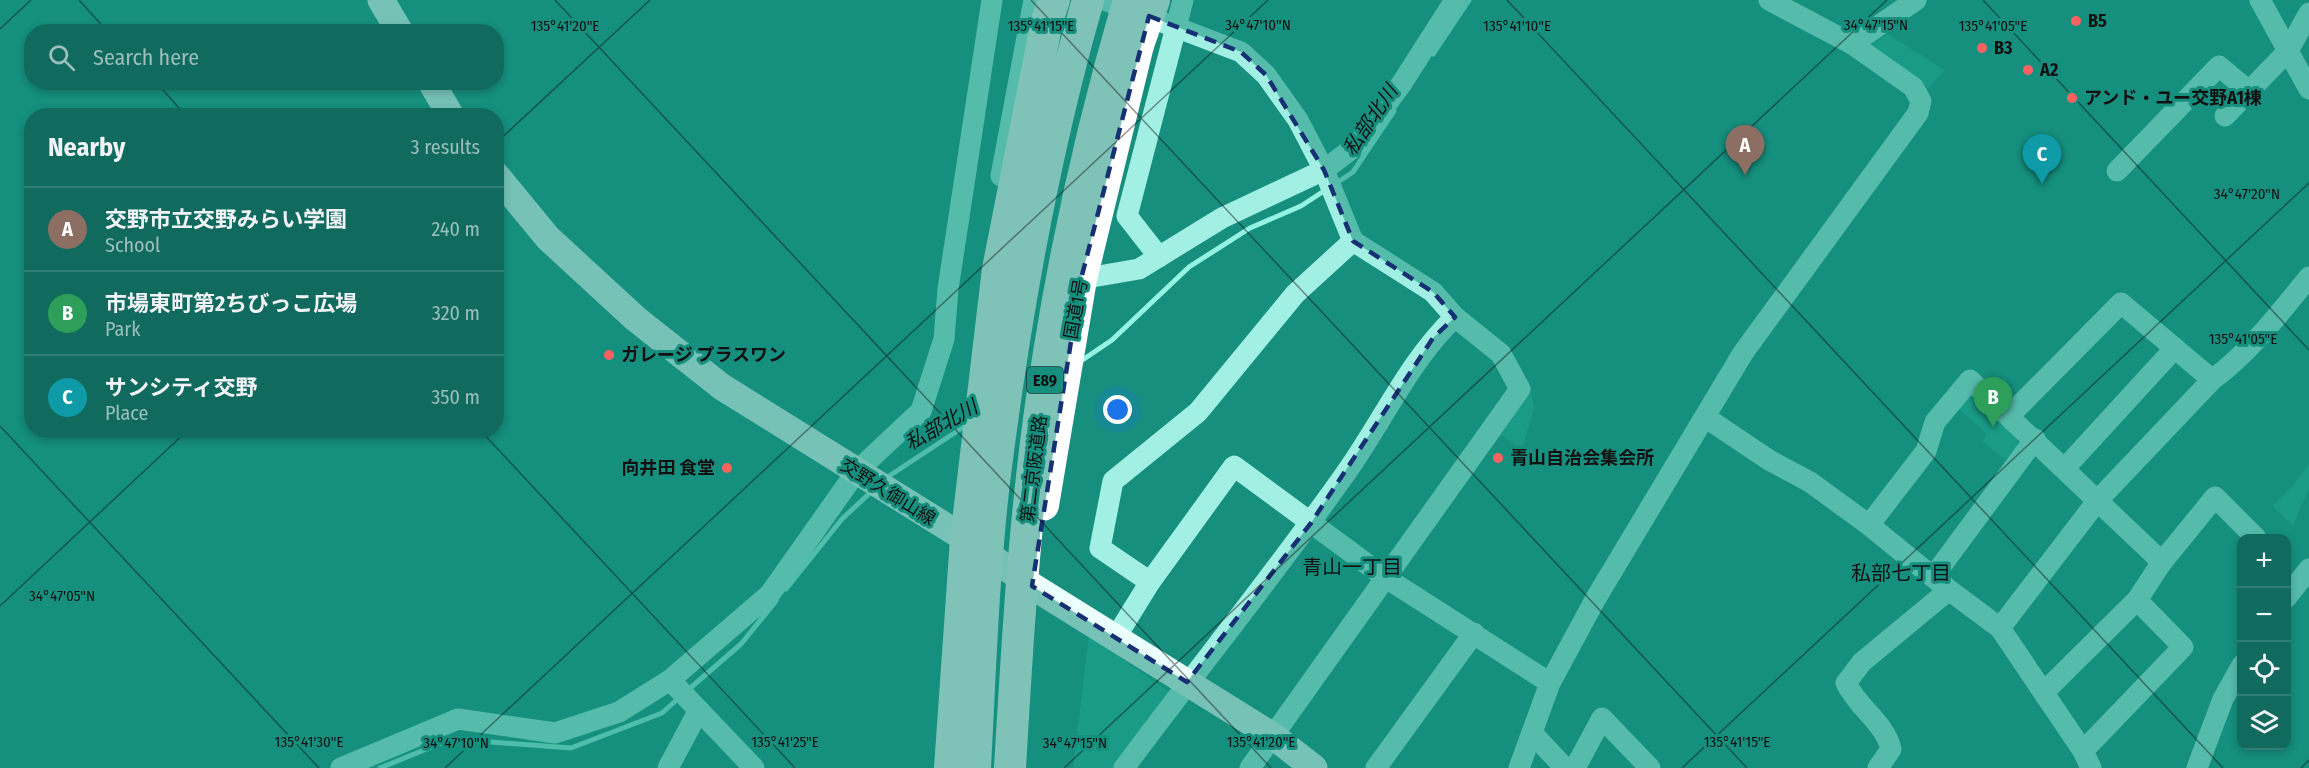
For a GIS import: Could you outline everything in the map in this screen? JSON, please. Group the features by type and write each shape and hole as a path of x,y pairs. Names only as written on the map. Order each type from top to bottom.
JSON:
{"highway":[{"name":"第二京阪道路","path":"975,768 994,484 1013,349 1036,225 1088,0"},
{"name":"第二京阪道路","path":"1010,768 1031,485 1048,354 1071,233 1130,0"},
{"name":"国道1号","path":"1020,768 1032,586 1053,438 1081,279 1138,45 1154,0"},
{"path":"950,768 966,539 998,269 1045,7"}],"main road":[{"path":"381,0 395,24"},
{"path":"436,90 446,108"},
{"name":"交野久御山線","path":"504,185 548,238 636,319 722,387 966,539 1032,586 1272,736 1314,768"}],"street":[{"path":"341,768 458,719 555,733 619,712 670,680 770,594 856,472 921,411 944,339 950,278 993,0"},
{"path":"1104,0 1176,25 1241,52 1266,75 1298,120 1324,170 1353,241 1433,292 1455,317 1501,354 1520,389 1250,768"},
{"path":"1160,256 1127,216 1183,0"},
{"path":"1081,279 1139,269 1222,218 1324,170 1357,145 1455,0"},
{"path":"1519,768 1550,683 1596,598 1743,353 1918,113 1921,101 1913,87 1852,44 1768,0"},
{"path":"1852,44 1916,0"},
{"path":"2260,0 2309,89"},
{"path":"2225,116 2288,51 2309,13"},
{"path":"2117,171 2219,66 2250,92"},
{"path":"1150,582 1100,548 1113,481 1198,411 1295,294 1353,241"},
{"path":"2000,628 2098,500 2212,380 2231,366 2262,334 2309,277"},
{"path":"2010,415 2121,303 2209,377"},
{"path":"1124,768 1311,523 1360,454 1432,338 1455,317"},
{"path":"2065,468 2175,348"},
{"path":"1869,525 1926,451 1935,422 1970,380 2010,415 2163,562"},
{"path":"1705,417 1769,460 1810,482 1869,525 1941,584 2000,628 2087,760 2183,647 2136,600"},
{"path":"1878,768 1891,749 1888,735 1854,699 1846,683 1862,662 1941,584 2035,440"},
{"path":"1116,637 1150,582 1234,466 1386,578 1550,683"},
{"path":"2044,692 2136,600 2215,497 2252,534"},
{"path":"2289,588 2309,569"},
{"path":"1376,768 1474,633"},
{"path":"2197,768 2223,699 2237,673"},
{"path":"670,680 754,768"},
{"path":"668,768 699,710"},
{"path":"1575,768 1602,718 1650,768"},
{"path":"1532,733 1564,768"}],"highlighted area":[{"path":"1149,16 1241,52 1266,75 1324,170 1353,241 1433,292 1455,317 1433,338 1311,523 1187,682 1032,586 1081,279"}],"green space":[{"path":"1888,34 1944,70 1928,89 1867,48"},
{"path":"1531,391 1534,408 1522,450 1501,435"},
{"path":"1968,394 2016,436 2018,446 2005,460 1982,441 1987,434 1956,406"},
{"path":"2309,464 2309,488 2293,525 2272,506 2295,483"},
{"path":"1089,635 1169,692 1113,768 1073,768"}],"waterway":[{"name":"私部北川","path":"1433,54 1469,0"},
{"name":"私部北川","path":"1335,184 1353,172 1394,111"},
{"name":"私部北川","path":"1078,363 1112,340 1189,267 1250,228 1301,206 1327,189"},
{"name":"私部北川","path":"886,478 968,424"},
{"name":"私部北川","path":"786,589 842,519 872,491"},
{"name":"私部北川","path":"688,690 741,644 776,601"},
{"name":"私部北川","path":"380,768 451,739 571,748 662,713 681,696"}],"place":[{"name":"B5","path":"2076,21"},
{"name":"B3","path":"1982,48"},
{"name":"A2","path":"2028,70"},
{"name":"アンド・ユー交野A1棟","path":"2072,98"},
{"name":"交野市立交野みらい学園","path":"1745,175"},
{"name":"サンシティ交野","path":"2042,184"},
{"name":"ガレージ プラスワン","path":"609,355"},
{"name":"市場東町第2ちびっこ広場","path":"1993,427"},
{"name":"青山自治会集会所","path":"1498,458"},
{"name":"向井田 食堂","path":"727,468"}],"district":[{"name":"青山一丁目","path":"1352,567"},
{"name":"私部七丁目","path":"1901,573"}]}
